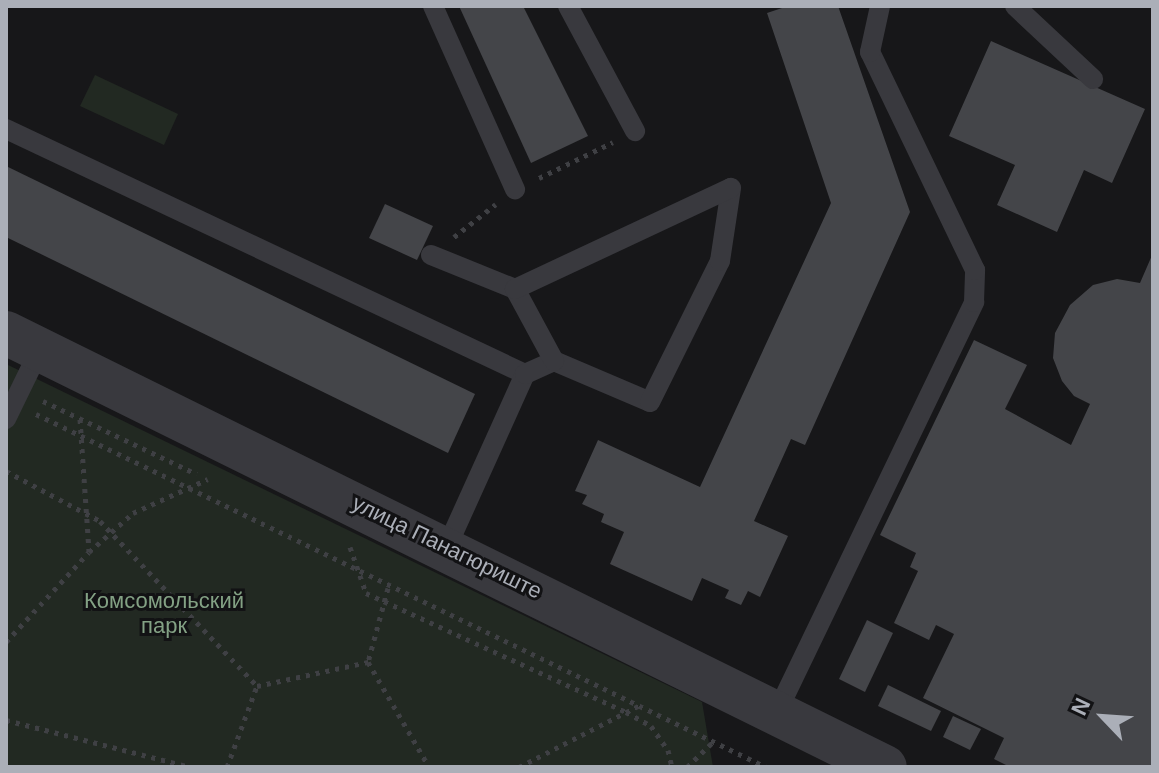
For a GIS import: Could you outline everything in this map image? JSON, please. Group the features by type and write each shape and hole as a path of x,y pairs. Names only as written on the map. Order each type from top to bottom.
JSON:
{"street":[{"name":"улица Панагюриште","path":"23,341 447,547 885,767"}],"lane":[{"path":"433,6 515,189"},
{"path":"568,6 635,131"},
{"path":"777,712 974,302 975,270 870,52 880,6"},
{"path":"1015,6 1093,79"},
{"path":"6,129 525,374"},
{"path":"431,255 515,289 554,361 650,402 720,261 731,188 515,289"},
{"path":"13,404 23,341"},
{"path":"447,547 525,374 554,361"}],"path":[{"path":"431,255 515,189 635,131"},
{"path":"13,404 80,418 222,486"},
{"path":"13,404 388,588 642,704 766,767"},
{"path":"80,418 89,552"},
{"path":"6,471 86,514 111,533 257,686"},
{"path":"6,642 89,552 133,513 208,479"},
{"path":"337,541 351,548 366,593 651,726 668,750 672,767"},
{"path":"388,588 368,662 429,767"},
{"path":"257,686 368,662"},
{"path":"227,767 257,686"},
{"path":"519,767 642,704"},
{"path":"6,720 190,767"},
{"path":"687,767 713,742"}],"green space":[{"path":"95,75 178,114 164,145 80,106"},
{"name":"Комсомольский парк","path":"6,364 702,702 713,767 6,767"}],"building":[{"path":"459,6 523,6 588,136 531,163"},
{"path":"788,6 838,6 910,212 805,445 791,439 754,521 788,536 760,597 748,591 741,605 725,598 729,590 702,578 692,601 610,564 624,532 601,522 604,514 582,504 587,495 575,491 598,440 700,487 831,203 767,13"},
{"path":"991,41 1145,109 1112,183 1084,170 1057,232 997,205 1015,165 949,136"},
{"path":"6,166 475,394 448,453 6,237"},
{"path":"385,204 433,226 417,260 369,238"},
{"path":"1153,253 1153,767 1010,767 994,759 1004,738 923,698 954,634 936,625 929,640 894,623 918,571 910,567 916,553 880,535 974,340 1027,365 1005,409 1071,445 1090,404 1074,396 1062,381 1053,358 1055,333 1070,305 1093,285 1117,279 1140,283"},
{"path":"867,620 893,633 865,692 839,679"},
{"path":"888,685 941,711 931,731 878,706"},
{"path":"953,716 981,729 970,750 943,737"}]}
